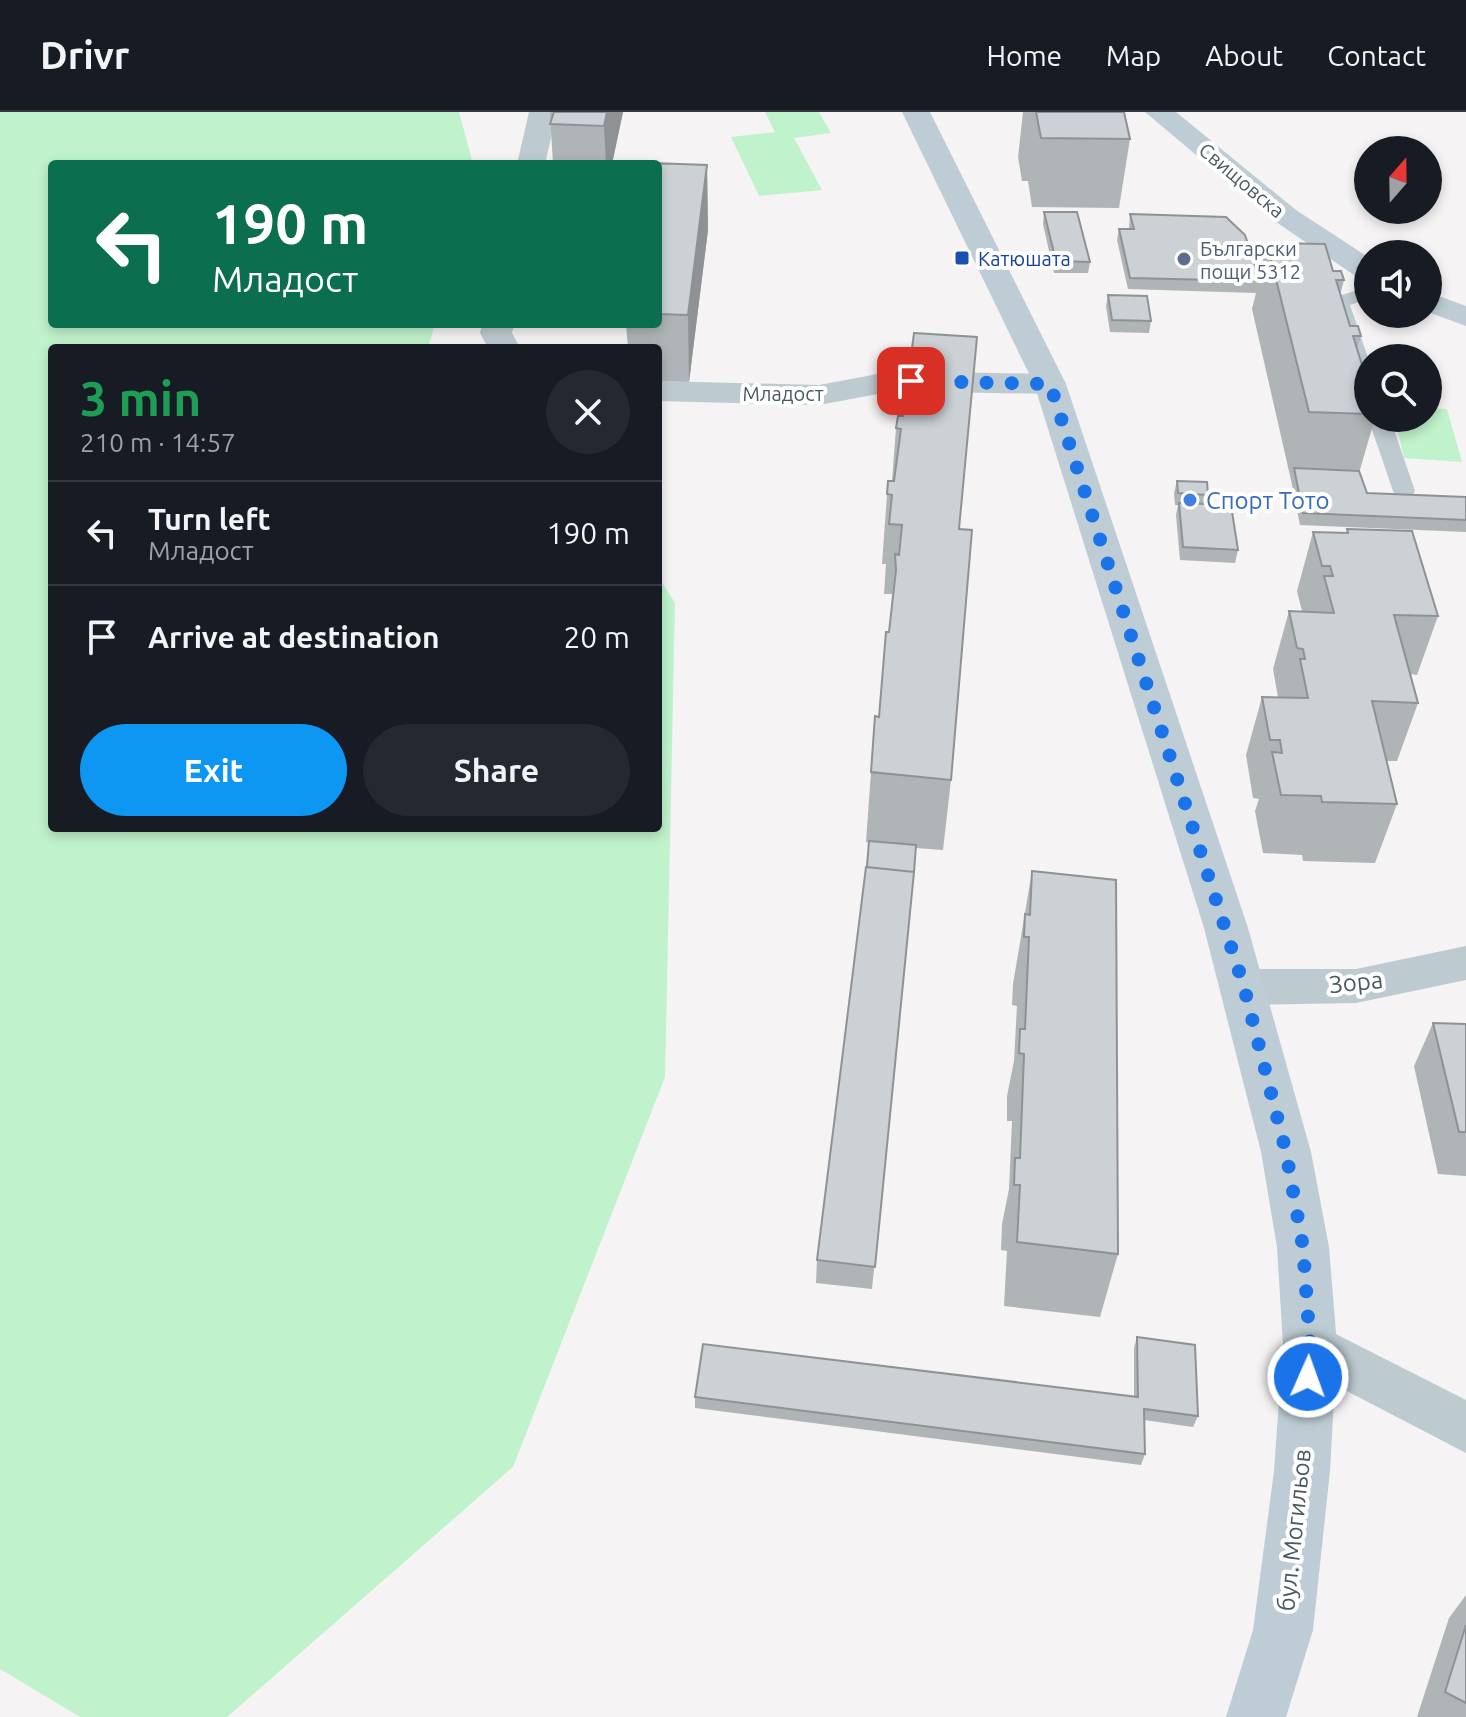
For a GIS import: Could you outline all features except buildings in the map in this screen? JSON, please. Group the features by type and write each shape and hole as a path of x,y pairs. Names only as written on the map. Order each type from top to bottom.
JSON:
{"street":[{"path":"532,160 543,112"},
{"name":"бул. Могильов","path":"916,112 1050,384 1244,987 1286,1152 1303,1247 1310,1345 1302,1471 1283,1630 1256,1717"},
{"name":"Свищовска","path":"1159,112 1286,216 1354,262"},
{"path":"1442,307 1466,317"},
{"name":"Младост","path":"662,391 819,395 894,381 1050,384"},
{"name":"Зора","path":"1244,987 1356,986 1466,963"},
{"path":"1310,1345 1466,1428"}],"lane":[{"path":"1354,297 1339,302 1354,346"},
{"path":"1384,432 1404,491"}],"green space":[{"path":"0,112 459,112 472,160 48,160 48,328 434,328 429,344 48,344 48,832 662,832 662,582 675,603 665,1077 513,1467 227,1717 80,1717 0,1669"},
{"path":"765,112 819,112 831,133 794,138 822,190 759,196 731,137 775,132"},
{"path":"1442,409 1447,409 1462,462 1404,458 1398,432 1442,432"}],"place":[{"name":"Катюшата","path":"962,258"},
{"name":"Български пощи 5312","path":"1184,259"},
{"name":"Спорт Тото","path":"1190,500"}],"route":[{"path":"911,381 1050,384 1244,987 1286,1152 1303,1247 1310,1345 1308,1377"}]}
